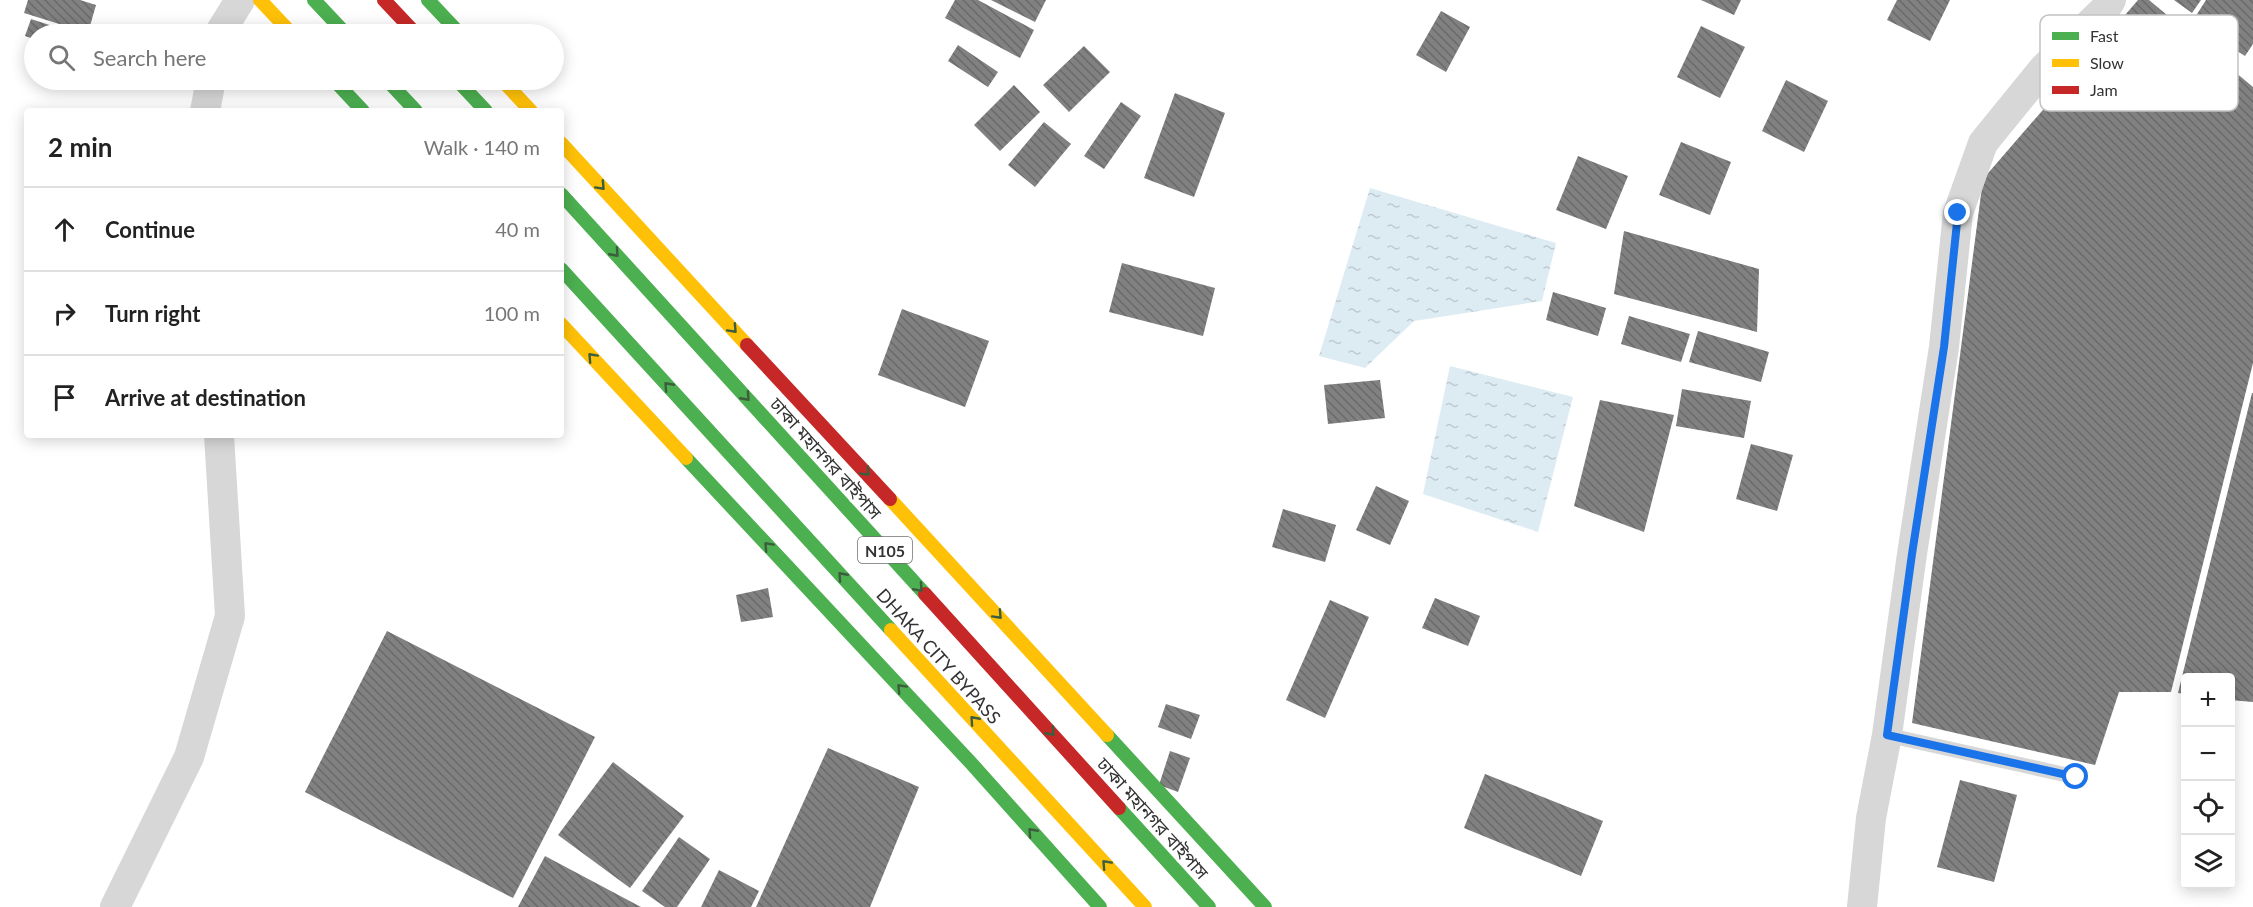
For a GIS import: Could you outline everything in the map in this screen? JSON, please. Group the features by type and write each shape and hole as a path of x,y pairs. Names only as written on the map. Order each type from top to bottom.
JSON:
{"main road":[{"path":"260,0 283,24"},
{"path":"314,0 337,24"},
{"path":"384,0 407,24"},
{"path":"428,0 451,24"},
{"path":"343,90 360,108"},
{"path":"396,90 413,108"},
{"path":"466,90 483,108"},
{"path":"511,90 528,108"},
{"path":"564,146 1265,907"},
{"name":"ঢাকা মহানগর বাইপাস","path":"564,197 1209,907"},
{"name":"DHAKA CITY BYPASS","path":"564,272 1145,907"},
{"path":"564,327 971,764 1100,907"}],"street":[{"path":"225,24 240,0"},
{"path":"2099,15 2111,0"},
{"path":"1862,907 1871,818 1887,735 1944,347 1958,213 1983,143 2040,73"},
{"path":"206,108 209,90"},
{"path":"115,907 189,758 230,616 219,438"}],"lane":[{"path":"1887,735 2076,777"}],"water":[{"path":"1370,188 1556,243 1542,301 1414,321 1365,368 1319,356"},
{"path":"1450,366 1573,397 1538,532 1423,494"}],"building":[{"path":"28,0 80,0 96,5 91,24 59,24 24,13"},
{"path":"955,0 978,0 1034,30 1020,58 945,18"},
{"path":"991,0 1046,0 1035,22"},
{"path":"1701,0 1741,0 1734,15"},
{"path":"1897,0 1950,0 1930,41 1887,20"},
{"path":"2138,0 2149,0 2167,15 2125,15"},
{"path":"2174,0 2201,0 2192,13"},
{"path":"2206,0 2253,0 2253,44 2245,56 2238,52 2238,15 2196,15"},
{"path":"1441,11 1470,27 1446,72 1416,55"},
{"path":"31,19 46,24 29,24"},
{"path":"1701,26 1745,47 1720,98 1677,77"},
{"path":"958,45 998,72 988,87 948,61"},
{"path":"1084,46 1110,72 1069,112 1043,85"},
{"path":"2238,74 2253,87 2253,363 2171,692 2119,692 2095,765 1912,723 1983,179 2042,111 2238,111"},
{"path":"1786,80 1828,101 1804,152 1762,131"},
{"path":"1014,85 1040,112 1000,151 974,125"},
{"path":"1175,93 1225,113 1194,197 1144,178"},
{"path":"1121,102 1141,116 1104,169 1084,156"},
{"path":"1044,122 1071,144 1035,187 1008,165"},
{"path":"1681,142 1731,162 1710,215 1659,195"},
{"path":"1578,156 1628,176 1606,229 1556,210"},
{"path":"1624,231 1759,269 1757,332 1614,294"},
{"path":"1122,263 1215,288 1203,336 1109,312"},
{"path":"1553,292 1606,308 1598,336 1546,320"},
{"path":"902,309 989,341 965,407 878,375"},
{"path":"1629,316 1690,334 1681,362 1621,344"},
{"path":"1698,331 1769,352 1761,382 1689,362"},
{"path":"1380,380 1385,418 1328,424 1324,385"},
{"path":"1682,389 1751,401 1744,438 1676,426"},
{"path":"2253,393 2253,702 2235,700 2235,673 2183,673"},
{"path":"1600,400 1674,415 1644,532 1574,506"},
{"path":"1751,444 1793,455 1777,511 1736,499"},
{"path":"1376,486 1409,501 1390,545 1356,530"},
{"path":"1283,509 1336,525 1325,562 1272,547"},
{"path":"768,588 773,617 741,622 736,595"},
{"path":"1435,598 1480,616 1468,646 1422,628"},
{"path":"1330,600 1369,617 1325,718 1286,700"},
{"path":"387,631 595,737 513,898 305,792"},
{"path":"1166,704 1200,715 1191,739 1158,727"},
{"path":"828,748 919,787 870,907 756,907"},
{"path":"1170,751 1190,758 1178,792 1159,785"},
{"path":"613,762 684,816 630,888 558,835"},
{"path":"1485,774 1603,821 1581,876 1464,828"},
{"path":"1960,780 2017,795 1994,882 1937,867"},
{"path":"679,837 710,859 677,907 665,907 642,891"},
{"path":"545,856 641,907 518,907"},
{"path":"719,870 759,891 751,907 701,907"}],"traffic: fast":[{"path":"314,0 337,24"},
{"path":"428,0 451,24"},
{"path":"343,90 360,108"},
{"path":"396,90 413,108"},
{"path":"466,90 483,108"},
{"path":"564,197 925,594"},
{"path":"564,272 891,630"},
{"path":"686,458 971,763 1100,907"},
{"path":"1107,735 1265,907"},
{"path":"1119,808 1209,907"}],"traffic: slow":[{"path":"260,0 283,24"},
{"path":"511,90 528,108"},
{"path":"564,146 747,345"},
{"path":"564,327 686,458"},
{"path":"890,499 1107,735"},
{"path":"891,630 1145,907"}],"traffic: jam":[{"path":"384,0 407,24"},
{"path":"747,345 890,499"},
{"path":"925,594 1119,808"}],"route":[{"path":"1958,213 1944,347 1887,735 2076,777"}]}
